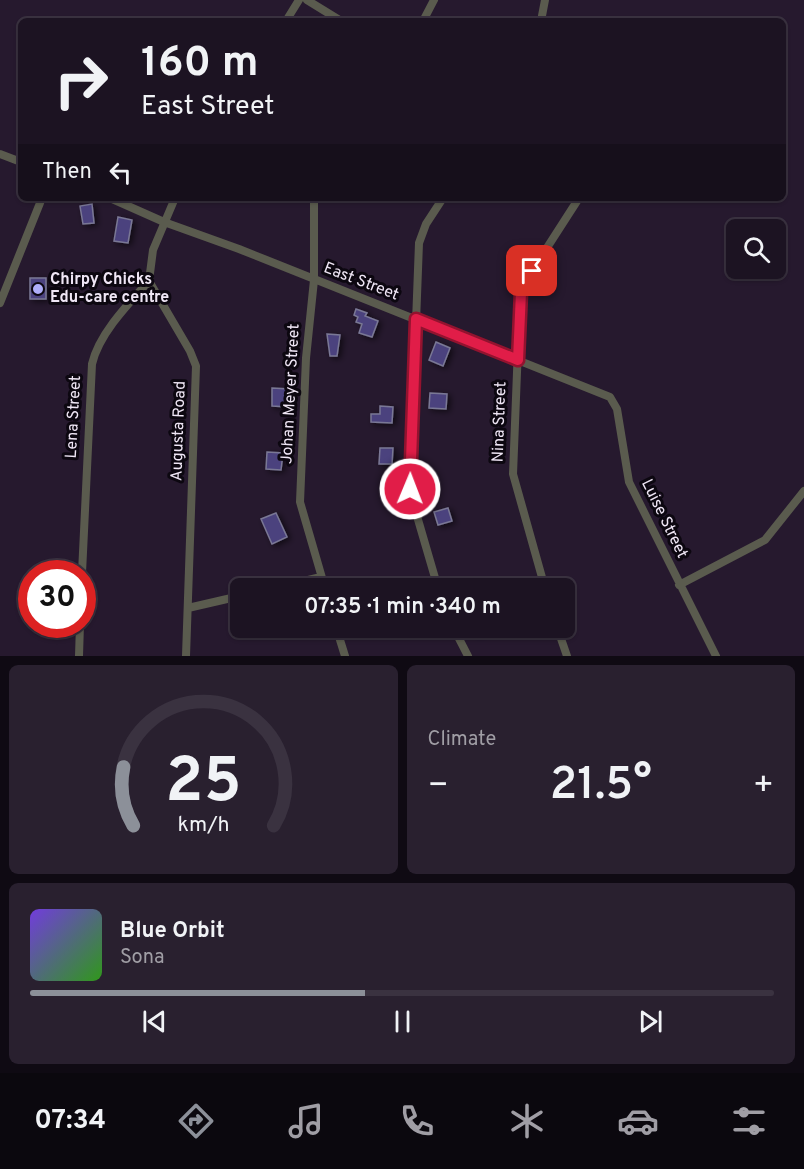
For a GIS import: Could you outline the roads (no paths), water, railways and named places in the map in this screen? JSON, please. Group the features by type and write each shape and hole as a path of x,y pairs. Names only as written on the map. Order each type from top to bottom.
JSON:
{"street":[{"path":"288,18 299,0"},
{"path":"307,0 336,18"},
{"path":"425,18 434,0"},
{"path":"542,18 545,0"},
{"path":"0,154 18,161"},
{"path":"1,300 41,201"},
{"name":"East Street","path":"117,201 164,222 240,249 601,393"},
{"path":"149,281 153,250 174,201"},
{"name":"Johan Meyer Street","path":"314,201 314,280 306,357 300,502 321,577"},
{"path":"435,578 410,489 419,240 441,201"},
{"name":"Nina Street","path":"542,578 513,474 523,285 577,201"},
{"name":"Lena Street","path":"83,560 93,359 123,311 149,281"},
{"name":"Augusta Road","path":"149,281 190,351 196,366 186,656"},
{"name":"Luise Street","path":"601,393 615,403 629,482 716,656"},
{"path":"679,585 765,540 804,491"},
{"path":"317,578 321,577"},
{"path":"188,608 230,598"},
{"path":"79,656 80,638"},
{"path":"339,638 345,656"},
{"path":"459,638 468,656"},
{"path":"561,638 567,656"}],"place":[{"name":"Chirpy Chicks Edu-care centre","path":"38,289"}]}
